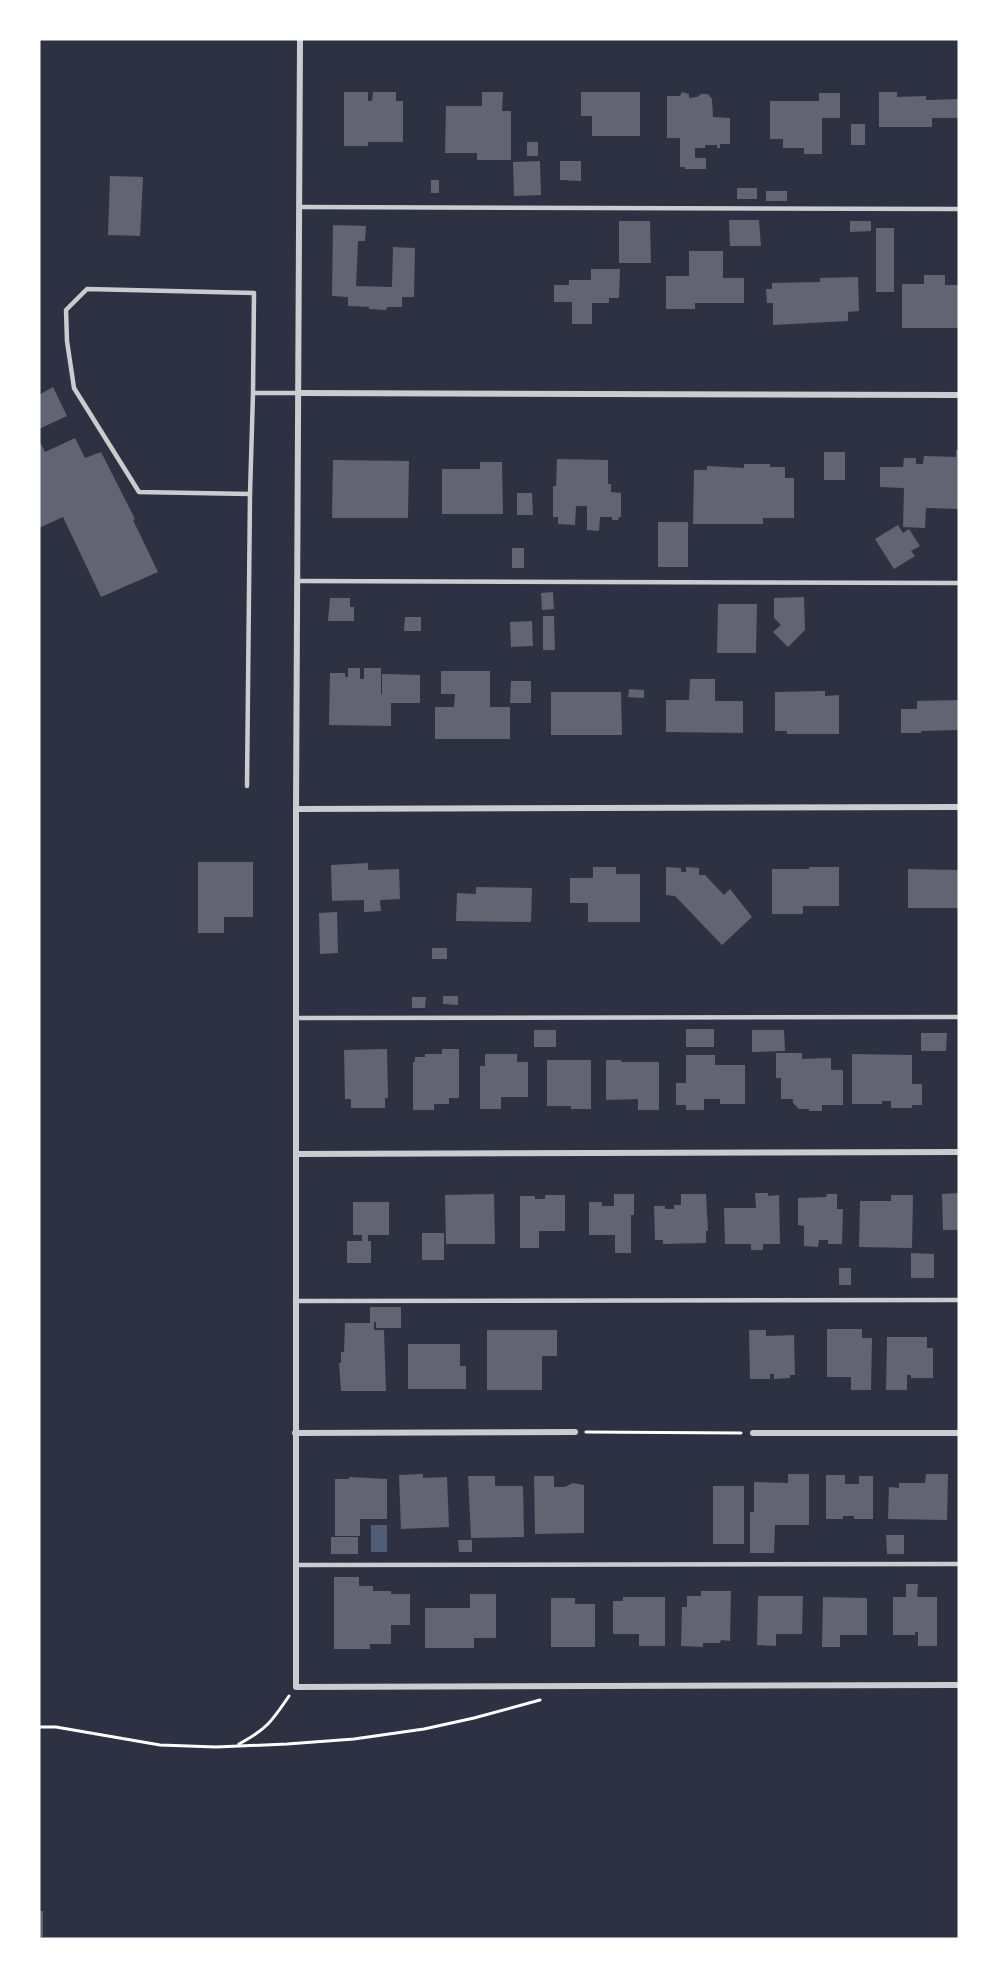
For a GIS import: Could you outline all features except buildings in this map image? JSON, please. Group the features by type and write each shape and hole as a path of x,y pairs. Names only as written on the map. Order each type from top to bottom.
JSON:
{"street":[{"path":"300,39 296,808 296,1687 959,1685"},
{"path":"298,393 959,395"},
{"path":"296,808 959,807"},
{"path":"296,1154 959,1152"},
{"path":"295,1433 575,1432"},
{"path":"753,1433 959,1433"}],"lane":[{"path":"299,207 959,209"},
{"path":"247,786 254,293 87,289 66,310 67,341 74,388 139,492 250,494"},
{"path":"252,393 298,393"},
{"path":"298,581 959,582"},
{"path":"297,1018 959,1017"},
{"path":"295,1301 959,1300"},
{"path":"296,1565 959,1564"}],"path":[{"path":"575,1432 753,1433"},
{"path":"238,1745 261,1733 275,1718 296,1687"},
{"path":"39,1727 160,1745 190,1747 354,1739 424,1729 547,1698"}],"water":[{"path":"371,1525 387,1525 387,1552 371,1552"}]}
